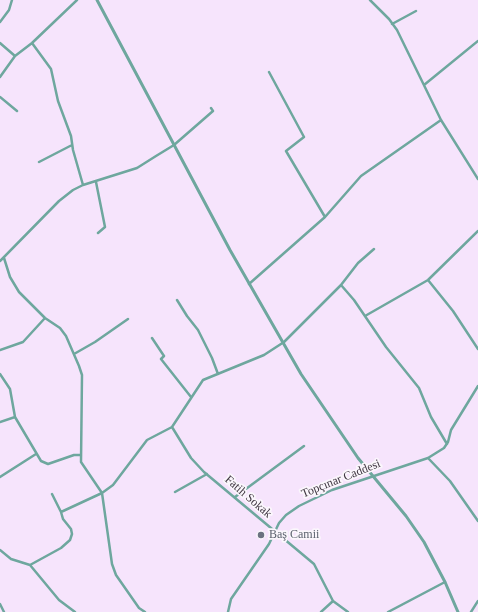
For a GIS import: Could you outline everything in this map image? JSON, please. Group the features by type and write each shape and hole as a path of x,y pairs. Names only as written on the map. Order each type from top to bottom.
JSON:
{"street":[{"path":"0,22 9,10 12,0"},
{"path":"0,77 15,56 32,43 77,0"},
{"path":"97,0 248,284 284,342 301,374 371,476 406,516 424,542 445,582 458,612"},
{"path":"370,0 392,24 441,120 478,179"},
{"path":"392,24 416,11"},
{"path":"424,85 478,41"},
{"path":"0,43 15,56"},
{"path":"32,43 51,69 58,101 71,136 83,185"},
{"path":"269,72 304,137 286,151 325,217"},
{"path":"0,97 18,111"},
{"path":"0,261 59,201 83,185 137,168 174,146 213,112 211,108"},
{"path":"248,284 325,217 361,176 441,120"},
{"path":"39,162 72,145"},
{"path":"96,182 105,227 98,233"},
{"path":"365,316 428,280 478,231"},
{"path":"61,512 102,493 113,485 147,440 172,426 203,380 264,355 284,342 342,285 358,263 374,249"},
{"path":"4,258 10,277 19,292 45,318 60,328 74,354 82,375 81,462 102,493 112,564 116,575 139,608 145,612"},
{"path":"428,280 453,311 478,349"},
{"path":"342,285 386,347 419,388 431,416 447,444"},
{"path":"177,300 205,343 218,374"},
{"path":"0,350 23,342 45,318"},
{"path":"74,354 95,342 128,319"},
{"path":"152,338 164,356 161,359 191,397"},
{"path":"0,374 10,389 15,417 41,461 48,464 74,455 81,455"},
{"path":"447,444 451,430 478,386"},
{"path":"0,422 15,417"},
{"name":"Fatih Sokak","path":"172,426 190,458 314,564 333,601 348,612"},
{"name":"Topçınar Caddesi","path":"228,612 231,599 282,519 299,506 332,490 428,458 444,448 447,444"},
{"path":"235,497 304,446"},
{"path":"0,477 36,454"},
{"path":"428,458 450,481 478,521"},
{"path":"175,492 207,474"},
{"path":"30,565 61,548 70,540 72,534 71,529 63,519 52,494"},
{"path":"0,550 10,559 30,565 59,600 73,612"},
{"path":"388,612 445,582"},
{"path":"321,612 333,601"},
{"path":"471,612 478,601"},
{"path":"0,604 4,612"}],"place":[{"name":"Baş Camii","path":"261,535"}]}
